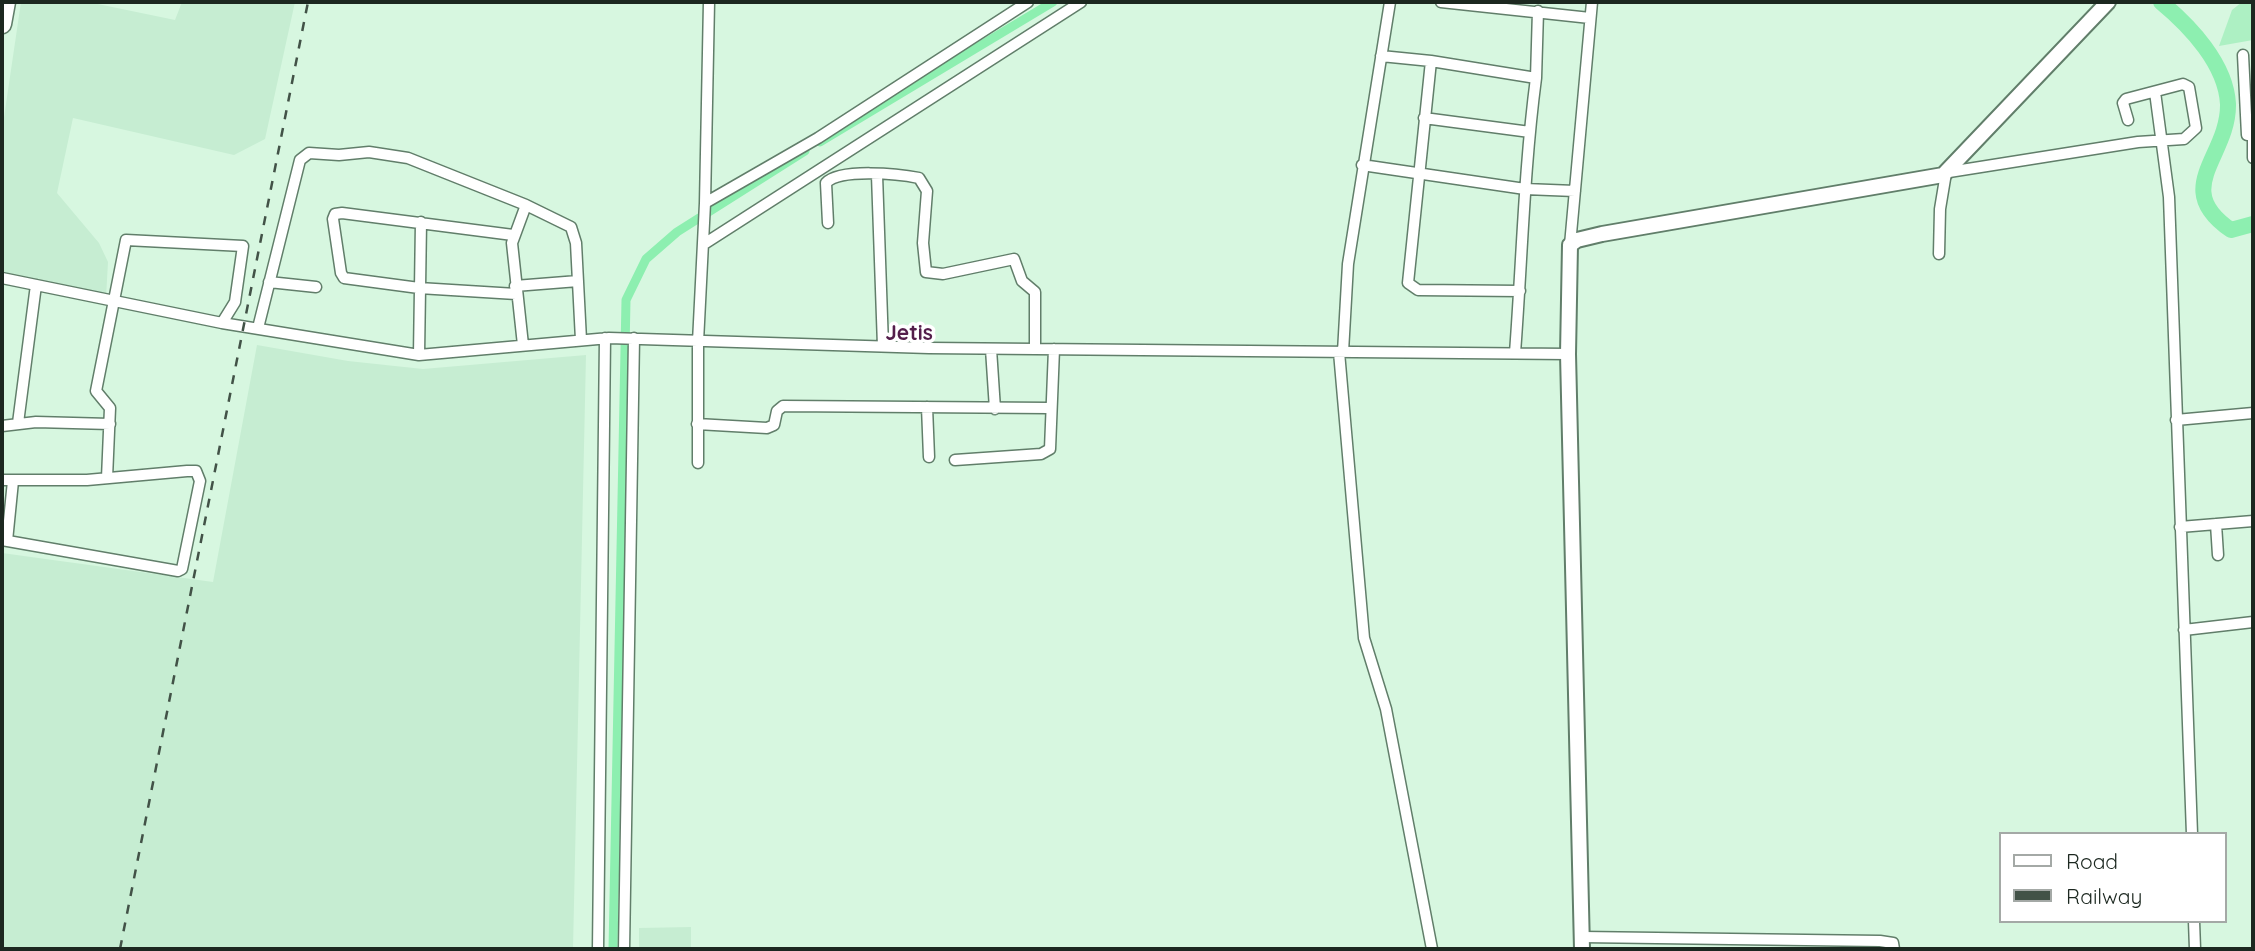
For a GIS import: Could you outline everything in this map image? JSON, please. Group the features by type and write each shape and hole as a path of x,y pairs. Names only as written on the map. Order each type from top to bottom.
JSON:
{"highway":[{"path":"2,24 6,2"}],"main road":[{"path":"1582,943 1574,472 1568,354 1570,245 1577,240 1602,234 1914,182 1948,173 2108,2"}],"street":[{"path":"698,463 698,342 704,244 709,2"},
{"path":"705,207 818,138 1028,2"},
{"path":"704,244 1081,2"},
{"path":"1390,2 1362,165 1344,293 1341,352 1364,638 1386,709 1432,949"},
{"path":"1441,2 1590,18"},
{"path":"1570,245 1592,2"},
{"path":"1515,353 1525,189 1536,78 1538,11"},
{"path":"2243,55 2247,135 2253,135 2253,158"},
{"path":"1381,56 1536,78"},
{"path":"1431,61 1408,278 1410,287 1418,290 1520,290"},
{"path":"1939,254 1940,209 1948,173 2138,142 2164,143 2184,139 2194,132 2190,90 2186,84 2123,101 2128,120"},
{"path":"2155,92 2164,143 2169,197 2192,832"},
{"path":"1424,118 1530,132"},
{"path":"258,328 297,168 302,157 309,153 339,155 369,152 394,155 526,205 571,228 576,243 581,340"},
{"path":"1362,165 1525,189 1575,191"},
{"path":"814,172 826,183 828,223"},
{"path":"826,183 845,174 919,178 926,185 923,243 927,274 943,274 1015,260 1022,281 1035,292 1035,349"},
{"path":"877,175 883,346"},
{"path":"523,345 515,290 513,235 526,205"},
{"path":"513,235 338,213 333,219 342,276 419,288 515,290 578,281"},
{"path":"419,355 421,222"},
{"path":"107,478 109,405 100,399 96,391 116,299 124,243 128,239 240,245 245,251 235,302 222,323"},
{"path":"2,278 116,299 222,323 419,355 608,338 991,349 1568,354"},
{"path":"269,282 316,288"},
{"path":"18,423 36,285"},
{"path":"598,949 608,338"},
{"path":"624,949 633,338"},
{"path":"991,349 995,409"},
{"path":"955,460 1045,453 1050,449 1049,408 1054,349"},
{"path":"697,424 767,428 774,425 777,411 783,406 1049,408"},
{"path":"927,407 929,457"},
{"path":"2176,420 2253,413"},
{"path":"2,426 18,423 110,424"},
{"path":"2,480 107,478 196,471 200,475 182,569 172,571 4,540 13,481"},
{"path":"2180,527 2253,521"},
{"path":"2216,524 2218,555"},
{"path":"2184,630 2253,622"},
{"path":"2194,923 2195,949"},
{"path":"1582,943 1880,942 1893,943 1894,949"}],"shaded area":[{"path":"21,2 88,2 175,20 182,2 295,2 265,139 234,155 73,118 57,193 99,243 108,262 106,298 2,285 2,131"},
{"path":"257,345 348,361 423,369 586,355 573,949 2,949 2,553 213,582"},
{"path":"691,927 691,949 639,949 639,928"}],"green space":[{"path":"2242,2 2253,2 2253,40 2219,46 2232,10"}],"waterway":[{"path":"820,142 1053,2"},
{"path":"2161,2 2205,47 2214,60 2226,89 2226,123 2207,171 2205,200 2213,215 2231,230 2253,224"},
{"path":"613,949 626,300 646,259 677,232 805,151"}],"railway":[{"path":"120,949 308,2"}],"district":[{"name":"Jetis","path":"909,334"}]}
